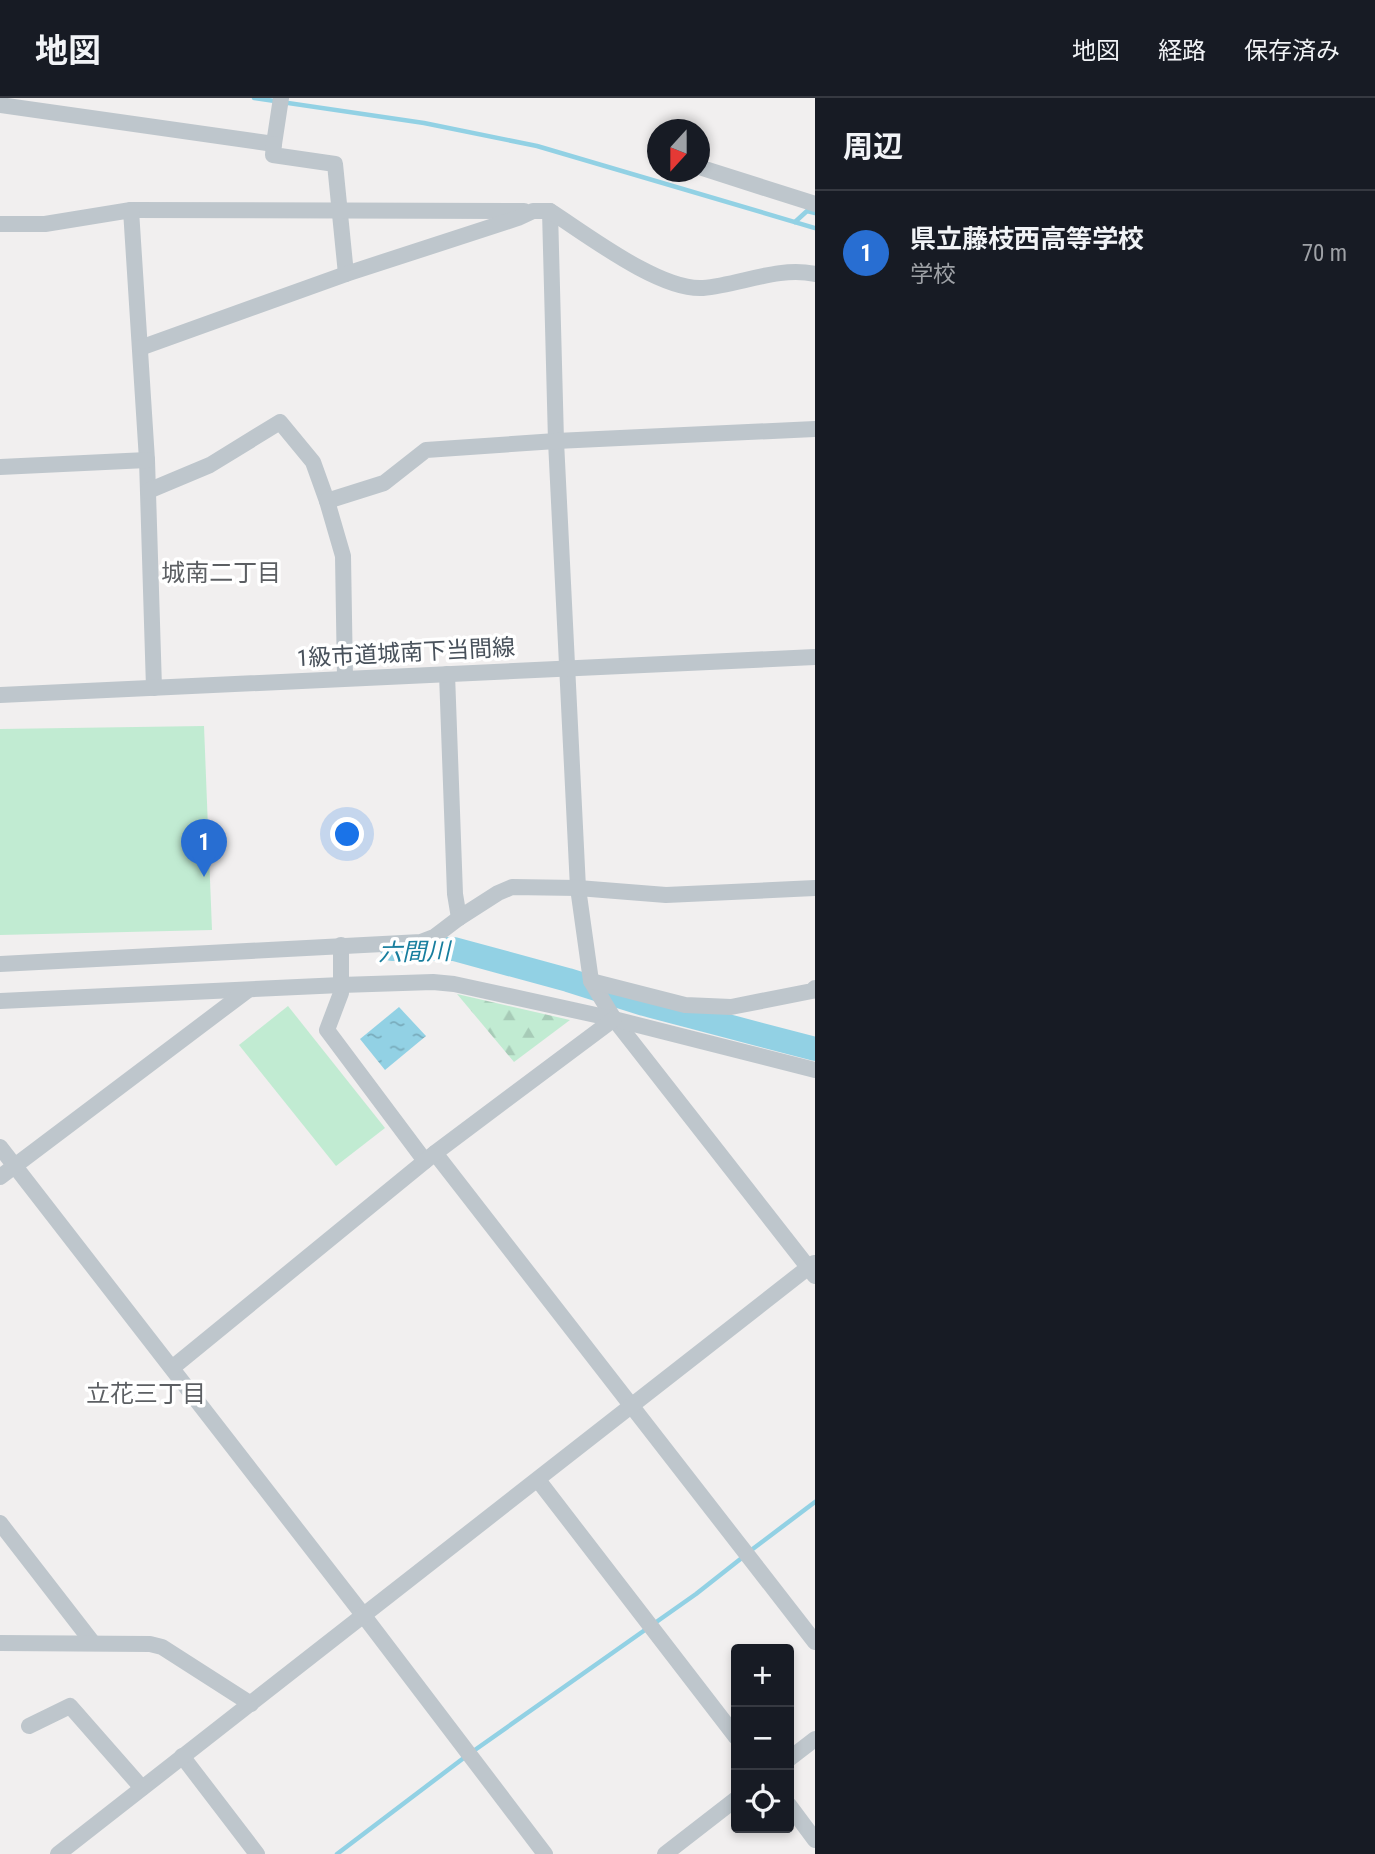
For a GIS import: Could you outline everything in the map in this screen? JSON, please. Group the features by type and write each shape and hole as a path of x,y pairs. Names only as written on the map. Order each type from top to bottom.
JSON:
{"street":[{"path":"281,98 273,155 335,164 346,274"},
{"path":"0,105 274,144"},
{"path":"710,171 815,204"},
{"path":"131,210 147,460 154,688"},
{"path":"0,224 45,224 131,210 541,211 658,278 682,286 701,288 796,270 815,274"},
{"path":"140,348 346,274 541,211"},
{"path":"58,1854 630,1406 813,1269 614,1019 591,981 578,888 556,441 541,211"},
{"path":"148,491 211,466 280,422 313,463 343,556 345,678"},
{"path":"327,501 384,483 426,450 815,429"},
{"path":"0,467 147,460"},
{"name":"1級市道城南下当間線","path":"0,695 815,657"},
{"path":"447,674 455,894 459,918"},
{"path":"0,964 421,942 434,937 498,893 512,887 578,888 666,895 815,888"},
{"path":"341,945 341,993 327,1030 630,1406 815,1642"},
{"path":"591,981 685,1005 731,1007 812,991 815,988"},
{"path":"0,1001 433,982 454,984 614,1019 815,1070"},
{"path":"0,1177 248,990"},
{"path":"172,1368 430,1157 614,1019"},
{"path":"0,1147 545,1854"},
{"path":"538,1480 731,1731"},
{"path":"0,1524 93,1643"},
{"path":"0,1643 150,1644 162,1647 251,1704"},
{"path":"29,1726 71,1706 142,1788"},
{"path":"794,1755 815,1739"},
{"path":"182,1756 257,1854"},
{"path":"665,1854 731,1804"},
{"path":"794,1812 815,1840"}],"green space":[{"path":"204,726 212,930 0,935 0,729"},
{"path":"457,994 570,1020 514,1062"},
{"path":"288,1006 385,1128 336,1166 239,1045"}],"water":[{"path":"399,1007 426,1036 385,1070 360,1039"}],"waterway":[{"path":"254,98 424,123 537,146 815,228"},
{"path":"795,222 807,211 815,213"},
{"name":"六間川","path":"392,949 454,949 644,1004 815,1049"},
{"path":"750,1551 815,1502"},
{"path":"472,1752 696,1594 743,1557"},
{"path":"337,1854 465,1757"}],"place":[{"name":"県立藤枝西高等学校","path":"204,877"}],"district":[{"name":"城南二丁目","path":"221,573"},
{"name":"立花三丁目","path":"146,1394"}]}
